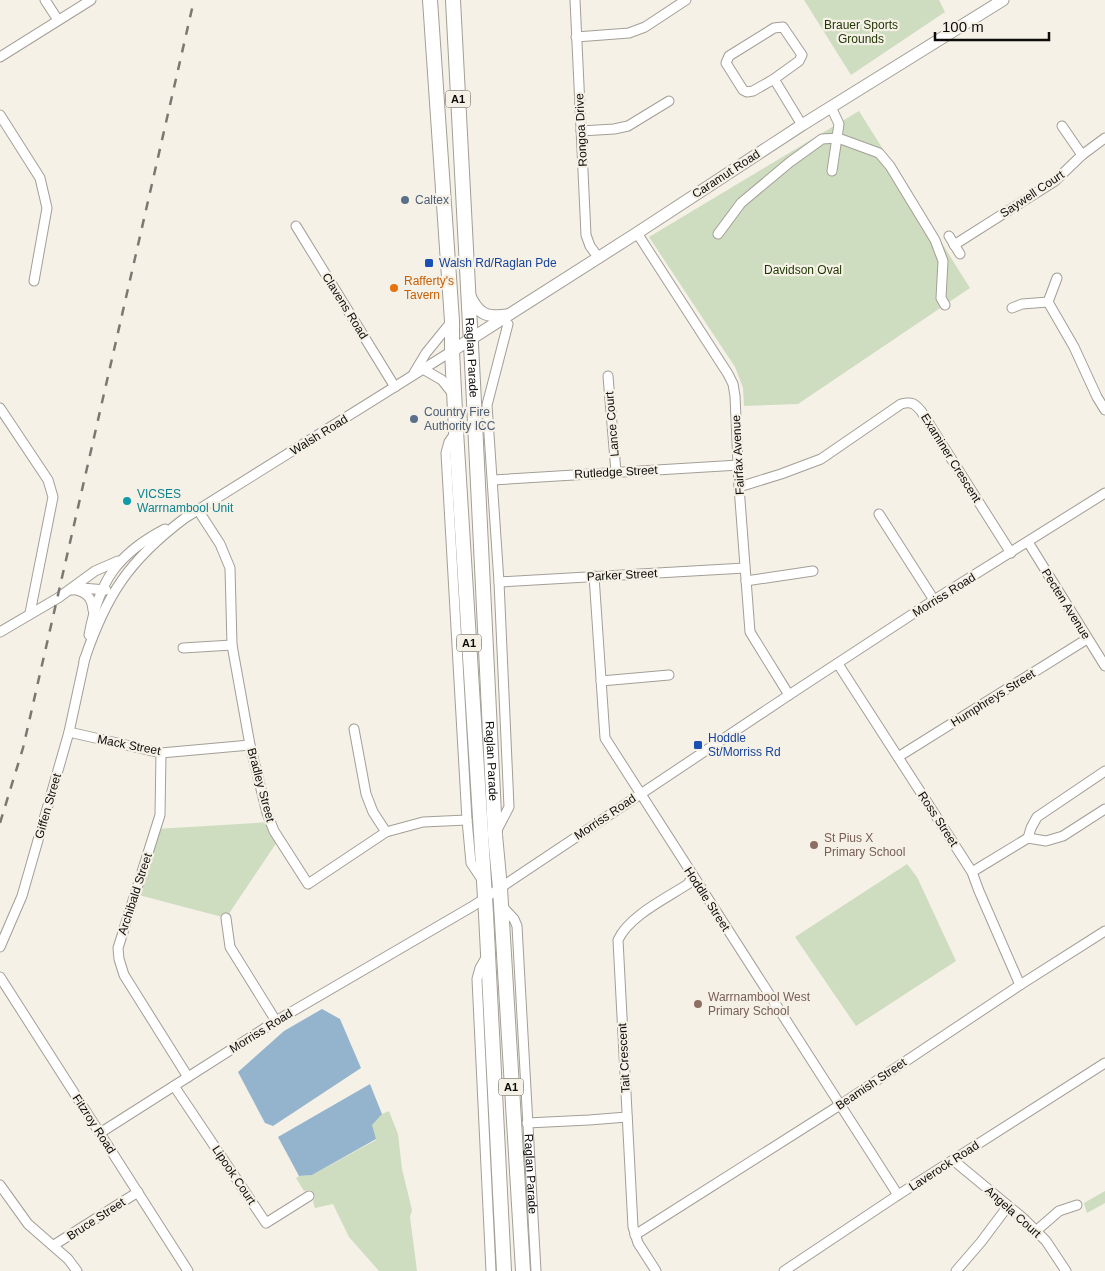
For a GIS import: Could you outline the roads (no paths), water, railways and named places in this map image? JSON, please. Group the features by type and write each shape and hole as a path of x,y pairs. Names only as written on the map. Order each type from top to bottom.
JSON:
{"highway":[{"name":"Raglan Parade","path":"430,0 452,321 454,400 484,881 504,1271"},
{"name":"Raglan Parade","path":"452,0 471,339 481,401 495,835 500,888 499,903 523,1271"},
{"path":"454,400 481,401"}],"main road":[{"name":"Caramut Road","path":"452,351 508,319 598,257 802,125 1002,0"},
{"path":"468,293 476,307 485,315 508,319"}],"street":[{"path":"45,0 58,20"},
{"path":"0,57 91,0"},
{"name":"Rongoa Drive","path":"575,0 586,235 590,246 598,257"},
{"path":"576,37 629,33 645,27 686,0"},
{"path":"783,27 802,55 799,61 774,79 753,91 747,92 743,90 726,63 729,56 774,28 783,27"},
{"path":"774,79 802,125"},
{"path":"581,131 614,129 628,126 669,101"},
{"path":"830,107 838,120 838,138 832,172"},
{"path":"0,115 40,178 47,208 34,281"},
{"path":"1062,126 1082,156"},
{"path":"718,234 742,203 790,162 822,139 838,138 879,153 890,166 934,240 944,261 941,298 945,305"},
{"name":"Saywell Court","path":"954,245 1055,181 1105,138"},
{"name":"Clavens Road","path":"296,226 395,387"},
{"name":"Fairfax Avenue","path":"637,233 733,384 750,632 789,694"},
{"path":"949,236 960,254"},
{"path":"1048,302 1058,278"},
{"path":"1012,308 1022,304 1048,302"},
{"path":"1048,302 1074,347 1105,410"},
{"name":"Raglan Parade","path":"495,835 509,807 493,480 481,401 508,319"},
{"path":"413,376 426,353 452,321"},
{"name":"Walsh Road","path":"0,632 70,591 95,571 122,558 142,542 198,510 452,351"},
{"path":"423,369 442,380 454,400"},
{"name":"Lance Court","path":"608,376 616,472"},
{"name":"Examiner Crescent","path":"740,487 781,474 821,458 902,404 909,402 921,411 1011,554"},
{"path":"0,408 48,480 53,497 30,614"},
{"name":"Raglan Parade","path":"456,431 448,442 446,453 467,820 471,862 484,881"},
{"name":"Rutledge Street","path":"493,480 739,465"},
{"name":"Morriss Road","path":"100,1133 276,1021 500,888 789,694 1105,493"},
{"name":"Bradley Street","path":"198,510 220,544 230,568 232,644 250,745 267,813 274,832 308,884 386,832 423,822 467,820"},
{"path":"879,514 934,600"},
{"name":"Walsh Road","path":"114,591 127,571 148,549 185,518"},
{"name":"Pecten Avenue","path":"1028,542 1105,666"},
{"name":"Walsh Road","path":"70,591 82,588 103,587 111,572 122,558"},
{"name":"Parker Street","path":"499,582 745,568"},
{"path":"746,580 813,571"},
{"name":"Hoddle Street","path":"594,576 605,738 898,1195"},
{"path":"80,582 95,581 103,587 114,591"},
{"name":"Giffen Street","path":"0,947 22,896 69,732 92,618 103,587"},
{"path":"70,591 81,591 89,596 92,603 92,618"},
{"name":"Giffen Street","path":"84,661 92,638 114,591"},
{"name":"Humphreys Street","path":"898,757 1088,639"},
{"path":"183,648 232,644"},
{"name":"Ross Street","path":"838,664 972,872 978,891 1020,985"},
{"path":"601,681 669,675"},
{"path":"354,729 366,794 373,812 386,832"},
{"name":"Mack Street","path":"69,732 161,752 250,745"},
{"name":"Archibald Street","path":"161,752 160,815 118,948 124,975 188,1077"},
{"path":"1028,838 1037,817 1105,771"},
{"path":"972,872 1028,838 1046,841 1063,836 1105,808"},
{"name":"Tait Crescent","path":"656,1271 638,1243 633,1227 618,940 630,922 688,884 693,876"},
{"name":"Raglan Parade","path":"499,903 518,926 536,1271"},
{"path":"226,918 230,947 276,1021"},
{"name":"Beamish Street","path":"635,1235 840,1105 1020,985 1105,931"},
{"name":"Raglan Parade","path":"487,956 480,968 477,979 491,1271"},
{"name":"Fitzroy Road","path":"0,978 188,1271"},
{"name":"Laverock Road","path":"784,1271 952,1160 1105,1063"},
{"name":"Lipook Court","path":"174,1086 266,1223 309,1196"},
{"path":"527,1122 589,1120 627,1116"},
{"name":"Angela Court","path":"952,1160 1023,1218 1046,1241 1066,1271"},
{"path":"0,1185 28,1224 54,1245 68,1259 76,1271"},
{"name":"Bruce Street","path":"54,1245 138,1192"},
{"path":"1036,1231 1059,1211 1077,1204"},
{"path":"956,1271 1008,1206"}],"water":[{"path":"322,1009 340,1019 361,1068 273,1126 265,1123 238,1072 284,1031"},
{"path":"370,1084 382,1114 372,1125 376,1139 312,1175 299,1176 278,1137"}],"railway":[{"path":"0,823 23,748 194,0"}],"place":[{"name":"Caltex","path":"405,200"},
{"name":"Walsh Rd/Raglan Pde","path":"429,263"},
{"name":"Rafferty's Tavern","path":"394,288"},
{"name":"Country Fire Authority ICC","path":"414,419"},
{"name":"VICSES Warrnambool Unit","path":"127,501"},
{"name":"Hoddle St/Morriss Rd","path":"698,745"},
{"name":"St Pius X Primary School","path":"814,845"},
{"name":"Warrnambool West Primary School","path":"698,1004"}],"park label":[{"name":"Brauer Sports Grounds","path":"861,32"},
{"name":"Davidson Oval","path":"803,270"}]}
